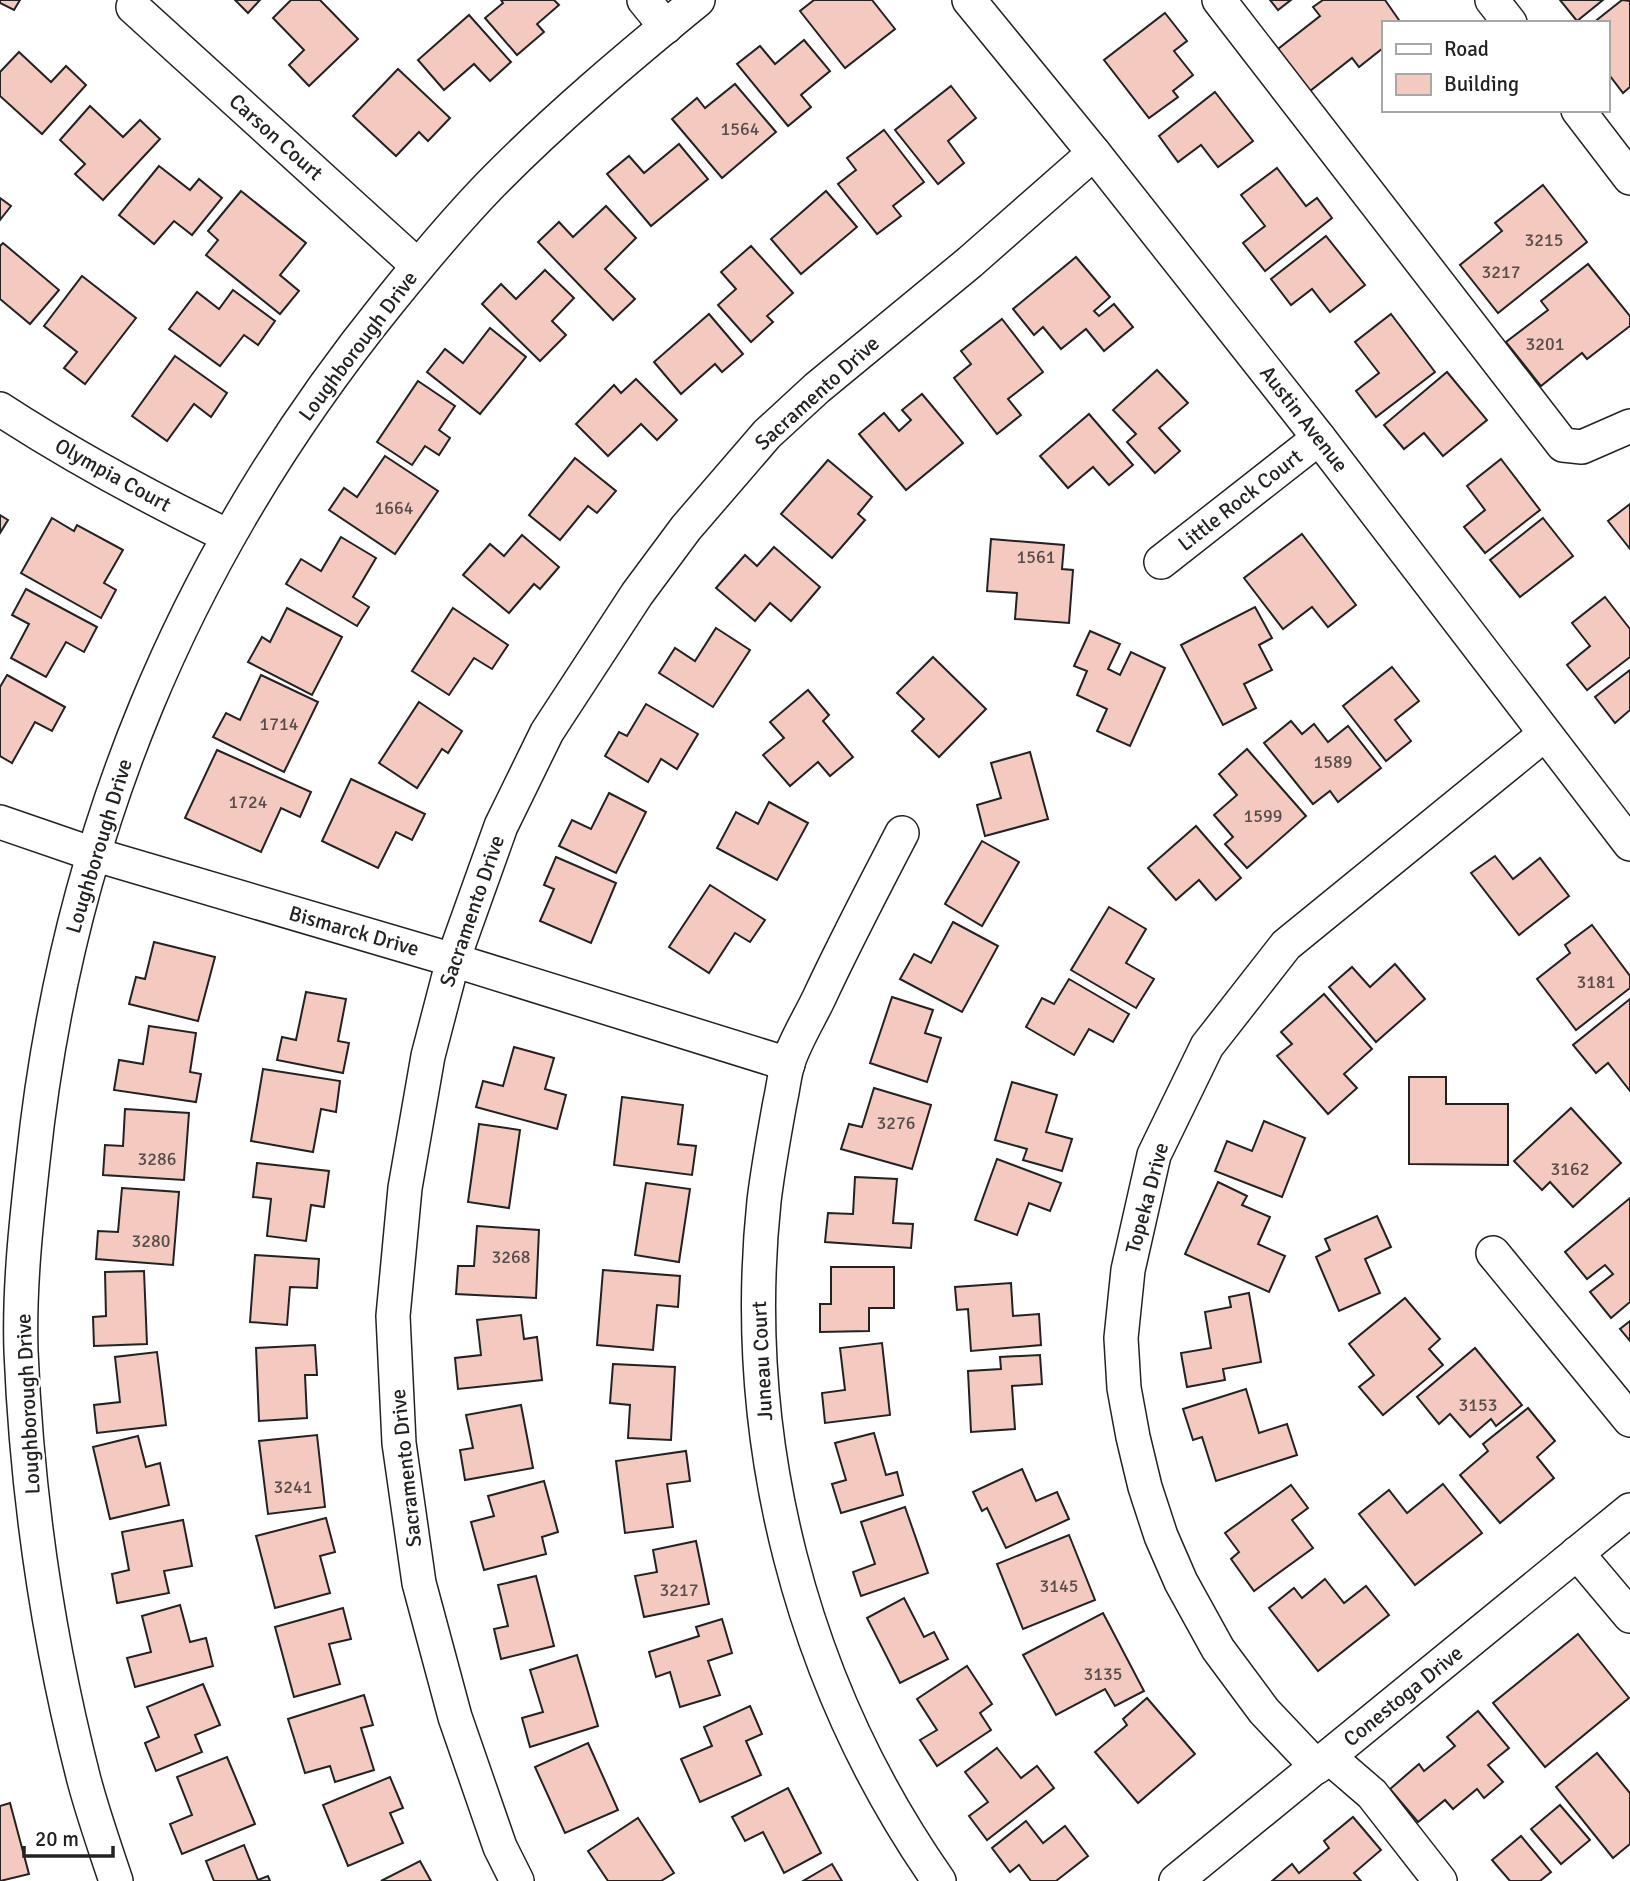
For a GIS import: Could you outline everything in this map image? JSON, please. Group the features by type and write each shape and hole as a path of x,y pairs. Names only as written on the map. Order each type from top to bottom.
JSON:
{"street":[{"path":"644,0 666,27"},
{"name":"Loughborough Drive","path":"116,1881 85,1784 58,1669 39,1559 21,1349 24,1244 41,1085 70,936 106,809 157,678 228,536 304,415 354,346 418,266 491,184 576,103 698,0"},
{"name":"Austin Avenue","path":"969,0 1094,153 1319,438 1630,844"},
{"path":"1219,0 1563,445 1582,447 1630,426"},
{"path":"1492,0 1508,21"},
{"name":"Carson Court","path":"134,7 418,266"},
{"path":"1580,112 1630,178"},
{"name":"Sacramento Drive","path":"517,1881 500,1847 455,1717 419,1583 399,1443 393,1316 405,1188 428,1056 453,960 501,826 547,732 637,594 686,528 767,434 817,388 970,262 1094,153"},
{"name":"Olympia Court","path":"0,409 177,511 228,536"},
{"name":"Little Rock Court","path":"1161,562 1319,438"},
{"name":"Topeka Drive","path":"1440,1881 1372,1794 1323,1762 1264,1710 1217,1649 1181,1582 1161,1536 1145,1487 1124,1388 1121,1338 1128,1270 1154,1154 1207,1046 1286,945 1545,734"},
{"name":"Bismarck Drive","path":"0,822 93,854 453,960 788,1064"},
{"name":"Juneau Court","path":"902,833 846,941 788,1064 769,1160 758,1256 758,1321 767,1451 803,1608 851,1731 880,1789 913,1845 939,1881"},
{"path":"1493,1253 1630,1420"},
{"name":"Conestoga Drive","path":"1176,1881 1630,1510"},
{"path":"1577,1553 1630,1616"}],"building":[{"path":"0,0 20,0 14,10 0,3"},
{"path":"235,0 260,0 248,13"},
{"path":"291,0 320,0 358,39 309,86 289,65 304,50 273,18"},
{"path":"501,0 554,0 559,5 537,24 544,32 517,55 485,18 503,3"},
{"path":"814,0 872,0 895,29 845,68 800,11"},
{"path":"1270,0 1291,0 1278,10"},
{"path":"1323,0 1385,0 1400,21 1382,21 1382,49 1359,67 1352,58 1310,91 1278,49 1320,16 1313,7"},
{"path":"1560,0 1603,0 1577,21"},
{"path":"1622,0 1630,1 1630,87 1623,93 1609,75 1609,21 1596,21"},
{"path":"1165,13 1187,41 1174,51 1193,75 1173,91 1178,97 1149,118 1104,60"},
{"path":"469,15 511,62 490,81 474,64 444,90 418,60"},
{"path":"804,40 830,71 801,95 811,107 788,126 737,64 760,46 775,64"},
{"path":"19,52 51,82 66,66 86,85 42,134 0,96 0,72"},
{"path":"398,69 450,118 428,141 419,132 396,156 353,116"},
{"path":"735,84 776,132 722,178 672,119 697,98 705,108"},
{"path":"951,86 976,118 948,141 964,163 938,184 895,130"},
{"path":"1215,92 1253,141 1218,167 1201,145 1178,162 1159,136"},
{"path":"90,106 123,137 140,120 160,139 103,200 75,174 85,164 60,140"},
{"path":"884,130 924,182 893,206 901,216 877,234 838,184 856,170 847,158"},
{"path":"679,144 708,179 651,226 607,174 629,156 644,173"},
{"path":"159,166 190,190 199,179 222,198 192,235 174,221 154,244 119,215"},
{"path":"1277,168 1306,206 1317,198 1332,218 1265,271 1243,243 1265,226 1241,195"},
{"path":"1543,185 1587,242 1498,313 1460,265 1502,231 1495,223"},
{"path":"241,191 306,243 280,275 299,291 280,314 206,255 218,240 208,231"},
{"path":"826,191 857,227 801,274 771,239"},
{"path":"0,198 11,206 0,220"},
{"path":"606,206 636,238 605,269 635,299 613,320 538,242 559,222 573,237"},
{"path":"1326,236 1365,285 1330,312 1312,289 1291,305 1271,279"},
{"path":"3,243 59,290 30,324 0,299 0,246"},
{"path":"751,246 793,293 767,316 773,322 751,342 718,305 736,289 721,272"},
{"path":"1076,257 1110,297 1094,311 1099,316 1114,304 1133,327 1104,351 1086,329 1061,349 1043,327 1034,335 1013,309"},
{"path":"1588,264 1630,316 1630,326 1587,359 1582,353 1541,386 1506,342 1548,310 1541,301"},
{"path":"545,270 574,298 552,321 566,335 540,361 482,304 501,284 516,299"},
{"path":"82,276 136,318 85,384 64,368 77,352 44,326"},
{"path":"233,290 275,321 258,345 244,335 220,366 169,329 197,292 219,309"},
{"path":"709,314 743,354 722,372 715,364 681,394 654,362"},
{"path":"1391,314 1435,372 1376,417 1356,391 1379,373 1355,342"},
{"path":"1002,319 1043,372 1008,399 1021,415 997,434 954,378 971,364 961,351"},
{"path":"490,328 526,357 480,414 427,372 445,349 463,363"},
{"path":"175,356 227,393 211,417 194,404 167,441 132,416"},
{"path":"1157,370 1188,403 1159,428 1180,451 1155,473 1127,442 1136,434 1113,410"},
{"path":"1447,372 1487,420 1443,456 1424,433 1404,449 1384,425"},
{"path":"636,379 677,420 657,440 641,424 608,456 576,424 614,385 621,393"},
{"path":"418,381 455,406 439,430 450,438 439,455 425,446 412,465 377,442"},
{"path":"922,394 963,443 906,490 859,434 884,413 899,431 911,420 902,410"},
{"path":"1089,414 1133,465 1109,485 1093,467 1068,488 1040,456"},
{"path":"385,456 438,491 395,554 329,510 344,488 357,497"},
{"path":"575,458 616,491 597,513 588,506 560,540 529,515"},
{"path":"1501,459 1540,510 1485,553 1464,527 1485,510 1467,486"},
{"path":"828,460 872,497 858,514 865,520 832,558 781,514"},
{"path":"1630,504 1630,549 1608,521"},
{"path":"0,515 8,520 0,533"},
{"path":"52,518 74,531 77,525 123,550 104,583 116,590 101,618 21,573"},
{"path":"1543,518 1573,556 1520,597 1490,560"},
{"path":"1302,534 1356,605 1328,627 1312,607 1283,629 1244,578"},
{"path":"522,535 559,567 540,589 534,584 509,613 463,575 490,544 504,556"},
{"path":"341,537 376,558 353,597 369,607 357,626 286,584 301,559 321,571"},
{"path":"991,539 1064,545 1062,569 1073,570 1069,623 1015,619 1017,593 987,591"},
{"path":"774,547 820,587 791,621 770,603 755,621 716,588 745,555 757,566"},
{"path":"26,589 97,627 84,652 66,642 46,677 11,658 29,624 12,615"},
{"path":"1605,597 1630,629 1630,657 1587,690 1567,665 1590,646 1572,623"},
{"path":"1255,607 1272,638 1259,645 1272,670 1244,684 1256,708 1223,725 1181,645"},
{"path":"287,608 342,637 312,695 248,662 262,637 270,642"},
{"path":"453,608 508,645 492,669 474,658 449,695 412,671"},
{"path":"716,628 750,650 713,707 659,673 675,648 695,661"},
{"path":"1090,631 1120,644 1108,669 1120,675 1131,652 1165,668 1130,746 1097,731 1107,709 1077,695 1087,671 1074,666"},
{"path":"933,657 986,709 939,757 912,731 924,719 897,693"},
{"path":"1392,667 1419,701 1395,720 1411,741 1386,761 1343,706"},
{"path":"1630,670 1630,710 1615,723 1595,697"},
{"path":"7,675 65,707 52,731 35,722 12,763 0,756 0,687"},
{"path":"261,675 318,702 284,772 213,737 226,713 240,720"},
{"path":"808,690 829,715 823,721 853,757 830,776 818,762 790,786 763,755 784,738 770,722"},
{"path":"419,702 462,731 448,753 442,749 417,788 379,763"},
{"path":"646,704 698,734 677,769 661,759 648,782 605,756 619,732 627,736"},
{"path":"1291,721 1302,734 1314,724 1328,742 1348,726 1381,768 1338,802 1330,791 1313,804 1264,743"},
{"path":"1247,749 1306,816 1247,868 1225,844 1233,837 1214,815 1237,795 1219,774"},
{"path":"217,750 311,792 300,817 281,808 261,852 185,818"},
{"path":"1030,752 1048,819 985,836 977,805 1001,798 991,763"},
{"path":"351,779 425,814 412,840 396,832 378,868 322,841"},
{"path":"609,793 646,812 616,873 559,846 572,820 591,829"},
{"path":"769,802 808,823 777,880 717,848 736,812 758,824"},
{"path":"1196,826 1241,878 1216,900 1199,880 1176,900 1148,868"},
{"path":"982,841 1019,862 982,926 945,904"},
{"path":"1495,856 1513,879 1540,858 1569,896 1519,935 1471,873"},
{"path":"556,857 616,883 591,943 540,921 554,889 544,885"},
{"path":"710,885 765,920 750,942 735,933 709,973 669,947"},
{"path":"1109,907 1146,929 1126,963 1154,979 1136,1008 1071,970"},
{"path":"953,922 998,946 962,1012 900,979 914,954 931,963"},
{"path":"1592,925 1630,976 1630,988 1576,1030 1537,979 1570,953 1565,945"},
{"path":"154,942 215,957 198,1021 129,1004 136,977 145,979"},
{"path":"1395,964 1425,999 1376,1042 1329,987 1352,967 1370,987"},
{"path":"1069,979 1129,1014 1113,1042 1089,1029 1074,1055 1026,1027 1042,998 1054,1004"},
{"path":"306,992 346,999 338,1041 349,1043 343,1073 277,1060 282,1037 296,1040"},
{"path":"1324,994 1372,1049 1344,1074 1357,1088 1328,1114 1277,1056 1292,1044 1281,1032"},
{"path":"892,997 933,1010 925,1033 941,1038 927,1082 870,1063"},
{"path":"1630,999 1630,1091 1608,1063 1596,1073 1573,1045"},
{"path":"149,1026 196,1033 190,1072 201,1074 196,1102 114,1090 119,1060 143,1064"},
{"path":"514,1047 554,1058 545,1089 566,1095 557,1129 476,1107 483,1081 503,1086"},
{"path":"263,1069 340,1081 336,1112 321,1109 313,1152 251,1141"},
{"path":"1409,1077 1446,1077 1446,1104 1508,1104 1508,1165 1409,1164"},
{"path":"1012,1082 1057,1095 1046,1132 1072,1139 1062,1171 1023,1160 1027,1149 995,1140"},
{"path":"874,1088 931,1105 912,1169 841,1149 849,1124 862,1127"},
{"path":"622,1097 683,1105 678,1144 696,1146 692,1175 614,1165"},
{"path":"1571,1108 1621,1163 1573,1207 1550,1182 1542,1190 1514,1161"},
{"path":"125,1109 189,1113 184,1180 103,1175 105,1145 123,1146"},
{"path":"1264,1121 1305,1138 1282,1197 1215,1171 1227,1141 1252,1151"},
{"path":"479,1124 520,1130 509,1208 468,1202"},
{"path":"997,1159 1061,1183 1050,1211 1029,1203 1017,1235 975,1220"},
{"path":"257,1163 329,1171 324,1207 311,1205 306,1241 267,1236 271,1199 253,1197"},
{"path":"855,1177 897,1179 893,1223 913,1224 911,1248 825,1242 828,1213 853,1214"},
{"path":"1218,1182 1247,1196 1242,1205 1270,1217 1258,1244 1285,1256 1269,1292 1185,1254"},
{"path":"646,1183 690,1189 679,1262 635,1255"},
{"path":"122,1188 179,1192 173,1265 96,1259 98,1231 118,1232"},
{"path":"1630,1198 1630,1302 1611,1318 1590,1292 1613,1274 1605,1265 1587,1279 1565,1252"},
{"path":"1377,1216 1391,1247 1365,1259 1380,1293 1339,1311 1316,1257 1330,1250 1325,1239"},
{"path":"477,1226 539,1230 536,1298 456,1294 458,1266 474,1266"},
{"path":"255,1255 319,1259 317,1288 290,1287 287,1325 250,1322"},
{"path":"831,1267 894,1267 894,1308 869,1308 869,1331 820,1332 820,1304 831,1304"},
{"path":"603,1270 680,1276 678,1307 657,1305 653,1350 597,1345"},
{"path":"144,1271 147,1344 94,1346 93,1317 106,1316 105,1272"},
{"path":"1011,1283 1013,1316 1039,1314 1041,1345 971,1351 968,1309 957,1310 955,1287"},
{"path":"1249,1293 1261,1362 1223,1369 1225,1380 1187,1387 1181,1353 1211,1348 1205,1312 1231,1307 1229,1297"},
{"path":"1405,1298 1440,1339 1429,1349 1443,1365 1383,1415 1359,1387 1374,1375 1349,1344"},
{"path":"521,1315 524,1339 537,1337 542,1380 458,1389 455,1358 481,1355 477,1320"},
{"path":"1630,1321 1630,1341 1620,1329"},
{"path":"882,1343 890,1415 825,1423 822,1393 845,1390 840,1348"},
{"path":"315,1345 317,1375 305,1375 307,1418 259,1421 256,1348"},
{"path":"1475,1348 1522,1405 1496,1426 1491,1419 1470,1437 1450,1414 1439,1424 1417,1397"},
{"path":"157,1352 166,1425 97,1433 94,1405 120,1402 115,1357"},
{"path":"1040,1355 1042,1384 1012,1386 1015,1429 971,1432 968,1371 1001,1369 1000,1357"},
{"path":"613,1364 675,1367 671,1440 628,1438 630,1405 610,1403"},
{"path":"1246,1389 1259,1433 1287,1424 1297,1455 1216,1481 1202,1437 1193,1440 1183,1409"},
{"path":"521,1405 533,1468 465,1480 460,1450 473,1448 466,1415"},
{"path":"1528,1408 1555,1441 1537,1457 1554,1478 1500,1523 1460,1475 1488,1451 1483,1444"},
{"path":"874,1433 886,1475 897,1472 903,1495 841,1513 832,1484 846,1480 835,1443"},
{"path":"317,1435 325,1507 268,1514 259,1441"},
{"path":"138,1436 146,1467 160,1463 169,1505 110,1519 93,1447"},
{"path":"686,1451 690,1481 667,1484 673,1527 625,1533 616,1461"},
{"path":"1022,1469 1036,1501 1057,1492 1069,1519 1006,1548 987,1508 982,1511 973,1492"},
{"path":"544,1481 558,1532 542,1537 546,1554 484,1570 471,1522 494,1516 488,1496"},
{"path":"1443,1484 1482,1533 1415,1585 1359,1514 1389,1490 1407,1513"},
{"path":"1291,1485 1308,1508 1292,1520 1313,1548 1254,1591 1231,1559 1239,1552 1225,1533"},
{"path":"905,1507 928,1573 861,1596 853,1572 875,1564 861,1522"},
{"path":"326,1518 335,1552 320,1556 330,1593 275,1608 256,1536"},
{"path":"183,1520 192,1566 164,1571 169,1593 117,1603 112,1574 129,1570 122,1532"},
{"path":"1069,1535 1095,1600 1023,1629 997,1564"},
{"path":"696,1541 709,1604 644,1617 635,1576 657,1572 653,1550"},
{"path":"536,1576 554,1646 501,1659 494,1629 508,1626 498,1585"},
{"path":"1325,1579 1344,1603 1366,1586 1389,1615 1318,1671 1269,1608 1294,1588 1302,1598"},
{"path":"904,1598 924,1637 934,1632 948,1659 900,1683 867,1618"},
{"path":"180,1605 190,1642 206,1638 213,1666 135,1687 127,1658 151,1652 142,1616"},
{"path":"343,1608 351,1639 329,1644 340,1684 294,1697 275,1627"},
{"path":"1103,1613 1144,1691 1115,1706 1105,1689 1056,1715 1023,1655"},
{"path":"722,1619 732,1653 708,1661 720,1695 680,1707 670,1672 656,1677 649,1652 699,1636 696,1627"},
{"path":"1578,1634 1629,1698 1545,1767 1493,1703"},
{"path":"577,1655 598,1726 530,1747 522,1718 543,1712 530,1670"},
{"path":"967,1666 992,1704 980,1713 991,1730 937,1766 920,1740 937,1730 917,1699"},
{"path":"203,1684 220,1725 195,1735 202,1752 156,1771 145,1743 159,1737 147,1707"},
{"path":"364,1695 373,1725 361,1728 374,1770 335,1782 330,1766 305,1773 288,1719"},
{"path":"1147,1698 1195,1754 1138,1803 1095,1752 1127,1725 1123,1719"},
{"path":"750,1706 762,1734 746,1741 761,1775 700,1802 681,1759 712,1746 704,1727"},
{"path":"1478,1711 1509,1748 1488,1765 1503,1782 1484,1798 1477,1789 1453,1809 1445,1800 1418,1822 1390,1789 1419,1764 1424,1771 1455,1746 1447,1737"},
{"path":"588,1743 618,1810 565,1833 535,1767"},
{"path":"997,1748 1021,1778 1037,1766 1054,1788 987,1840 969,1816 988,1802 965,1772"},
{"path":"1597,1753 1630,1793 1630,1844 1613,1858 1556,1787"},
{"path":"227,1757 255,1824 182,1854 170,1824 192,1815 177,1777"},
{"path":"390,1777 403,1808 390,1813 403,1843 348,1866 323,1805"},
{"path":"788,1788 821,1853 784,1873 763,1832 745,1841 732,1817"},
{"path":"10,1803 29,1874 0,1881 0,1806"},
{"path":"1560,1805 1590,1840 1561,1864 1531,1829"},
{"path":"1353,1817 1381,1850 1354,1873 1361,1881 1272,1881 1292,1864 1299,1873 1329,1848 1324,1841"},
{"path":"638,1818 674,1873 661,1881 608,1881 588,1851"},
{"path":"1026,1821 1043,1843 1065,1826 1088,1856 1056,1881 1031,1881 1019,1865 1010,1872 992,1848"},
{"path":"1521,1836 1551,1872 1540,1881 1510,1881 1492,1860"},
{"path":"244,1845 258,1880 268,1876 270,1881 214,1881 206,1861"},
{"path":"420,1861 431,1881 381,1881"},
{"path":"832,1864 842,1881 803,1881"}]}
